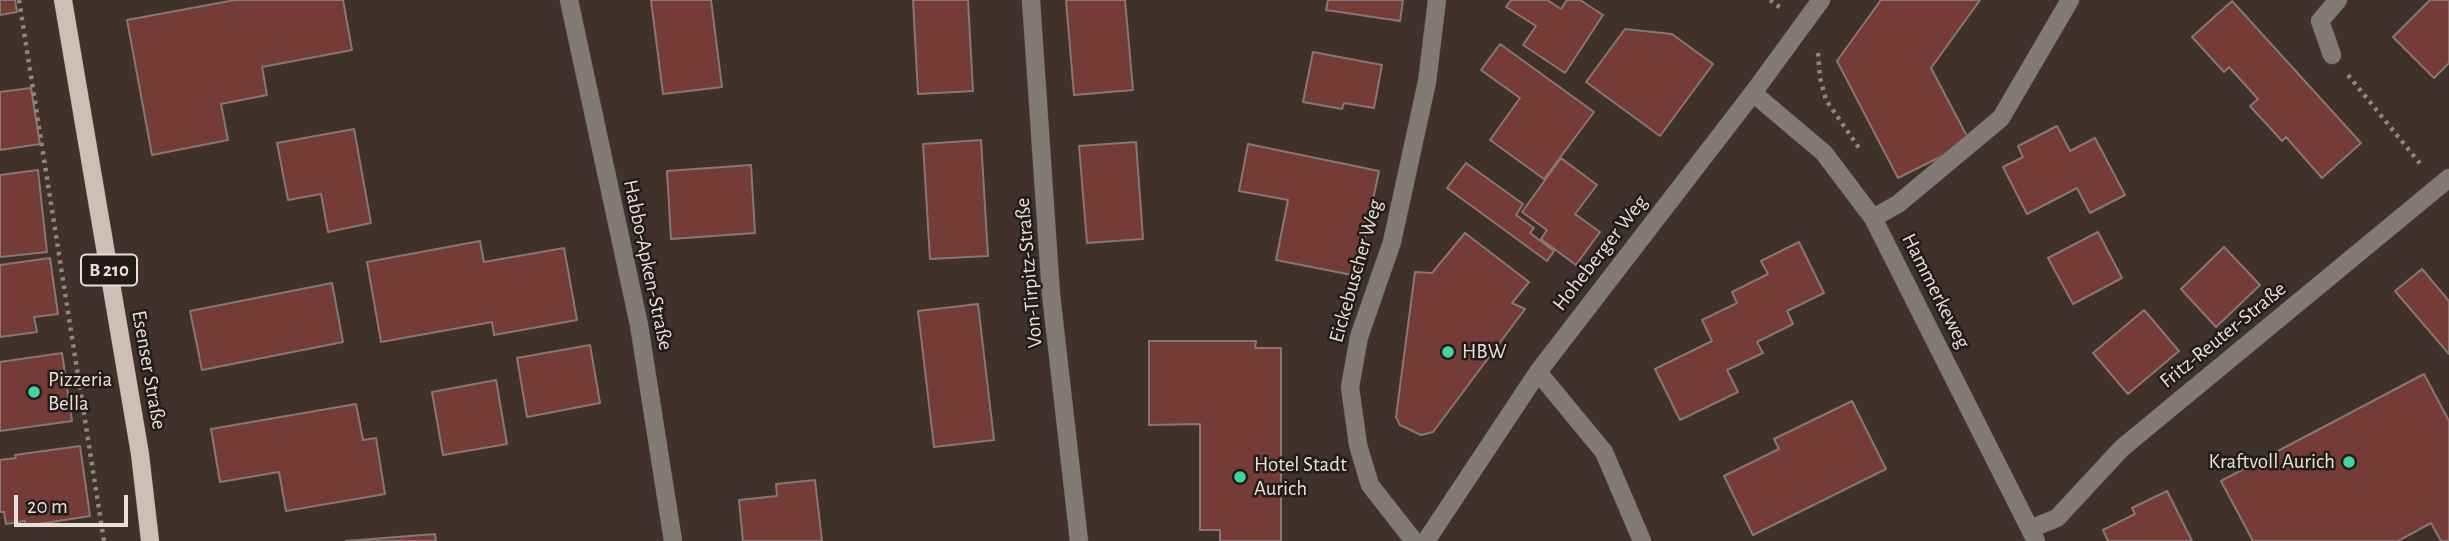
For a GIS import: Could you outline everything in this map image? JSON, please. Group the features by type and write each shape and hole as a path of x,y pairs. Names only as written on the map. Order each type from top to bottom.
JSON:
{"main road":[{"name":"Esenser Straße","path":"63,0 140,454 150,541"}],"street":[{"name":"Habbo-Apken-Straße","path":"569,0 639,325 673,541"},
{"name":"Von-Tirpitz-Straße","path":"1031,0 1051,294 1079,541"},
{"name":"Eickebuscher Weg","path":"1414,541 1370,485 1358,445 1350,387 1359,337 1392,242 1427,82 1437,0"},
{"name":"Hoheberger Weg","path":"1426,541 1538,372 1753,93 1821,0"},
{"path":"1874,218 1898,204 2001,118 2070,0"},
{"path":"2332,55 2320,21 2338,0"},
{"name":"Hammerkeweg","path":"1753,93 1824,153 1874,218 2033,535"},
{"name":"Fritz-Reuter-Straße","path":"2033,535 2057,518 2122,448 2444,182"},
{"path":"1538,372 1604,452 1643,541"}],"path":[{"path":"19,0 104,541"},
{"path":"2332,55 2444,182"}],"building":[{"path":"0,0 15,0 17,12 0,15"},
{"path":"235,0 343,0 352,50 262,67 267,95 221,104 228,140 152,155 127,20"},
{"path":"651,0 711,0 722,87 663,94"},
{"path":"913,0 968,0 973,91 918,94"},
{"path":"1066,0 1125,0 1133,90 1074,95"},
{"path":"1328,0 1403,0 1400,21 1326,10"},
{"path":"1511,0 1547,0 1561,9 1567,0 1580,0 1603,15 1565,73 1523,45 1536,26 1506,7"},
{"path":"1881,0 1980,0 1931,68 1970,142 1898,178 1837,61"},
{"path":"2430,0 2449,0 2449,63 2434,78 2393,37"},
{"path":"2232,1 2361,143 2322,178 2286,137 2282,141 2250,106 2258,99 2229,67 2224,72 2192,37"},
{"path":"1625,29 1672,34 1713,64 1660,136 1586,82"},
{"path":"1500,44 1594,112 1544,179 1490,140 1520,98 1481,70"},
{"path":"1313,52 1382,65 1374,108 1344,103 1342,109 1303,102"},
{"path":"31,88 40,144 0,150 0,92"},
{"path":"2057,126 2070,151 2095,138 2125,195 2090,213 2077,188 2027,214 2003,167 2023,157 2018,146"},
{"path":"354,129 371,223 328,232 321,194 288,200 277,143"},
{"path":"981,140 988,256 930,259 923,144"},
{"path":"1136,142 1143,239 1087,243 1079,146"},
{"path":"1248,144 1379,171 1357,276 1276,260 1288,200 1239,191"},
{"path":"1561,158 1597,185 1575,214 1600,232 1576,265 1541,239 1547,230 1522,212"},
{"path":"1466,163 1523,204 1516,215 1534,228 1530,233 1554,251 1547,261 1447,188"},
{"path":"751,165 755,233 671,239 667,171"},
{"path":"38,170 47,252 0,257 0,175"},
{"path":"2098,232 2122,278 2073,304 2048,258"},
{"name":"HBW","path":"1465,233 1529,282 1512,303 1525,309 1433,432 1421,435 1400,425 1396,417 1415,272 1432,273"},
{"path":"480,241 484,262 564,248 577,320 494,335 492,322 381,342 367,262"},
{"path":"1799,242 1824,293 1787,311 1793,324 1757,342 1763,353 1727,370 1738,392 1680,420 1655,369 1712,341 1702,320 1737,303 1732,292 1768,274 1761,261"},
{"path":"2224,247 2260,285 2216,327 2181,289"},
{"path":"50,258 58,314 34,317 37,332 0,337 0,265"},
{"path":"2422,269 2449,301 2449,354 2395,291"},
{"path":"332,283 343,342 202,370 190,311"},
{"path":"978,304 994,440 934,447 918,311"},
{"path":"2144,310 2179,351 2128,394 2093,353"},
{"name":"Hotel Stadt Aurich","path":"1149,341 1256,341 1255,348 1281,348 1281,541 1220,541 1220,530 1200,530 1200,424 1149,425"},
{"path":"590,345 600,403 527,417 517,358"},
{"name":"Pizzeria Bella","path":"62,353 72,421 0,431 0,362"},
{"path":"2424,374 2449,421 2449,541 2441,541 2431,523 2398,541 2253,541 2221,481"},
{"path":"496,380 507,444 443,455 432,392"},
{"path":"1852,401 1886,469 1753,535 1724,476 1779,449 1774,439"},
{"path":"356,404 363,440 376,438 385,494 286,511 279,472 220,482 211,429"},
{"path":"80,446 90,516 26,526 25,521 6,524 4,512 0,512 0,460 16,458 15,455"},
{"path":"815,480 822,541 743,541 739,500 777,496 776,484"},
{"path":"2167,491 2192,541 2108,541 2103,530 2135,514 2132,508"},
{"path":"435,534 436,541 346,541"}],"place":[{"name":"HBW","path":"1448,352"},
{"name":"Pizzeria Bella","path":"34,392"},
{"name":"Kraftvoll Aurich","path":"2349,462"},
{"name":"Hotel Stadt Aurich","path":"1240,477"}]}
